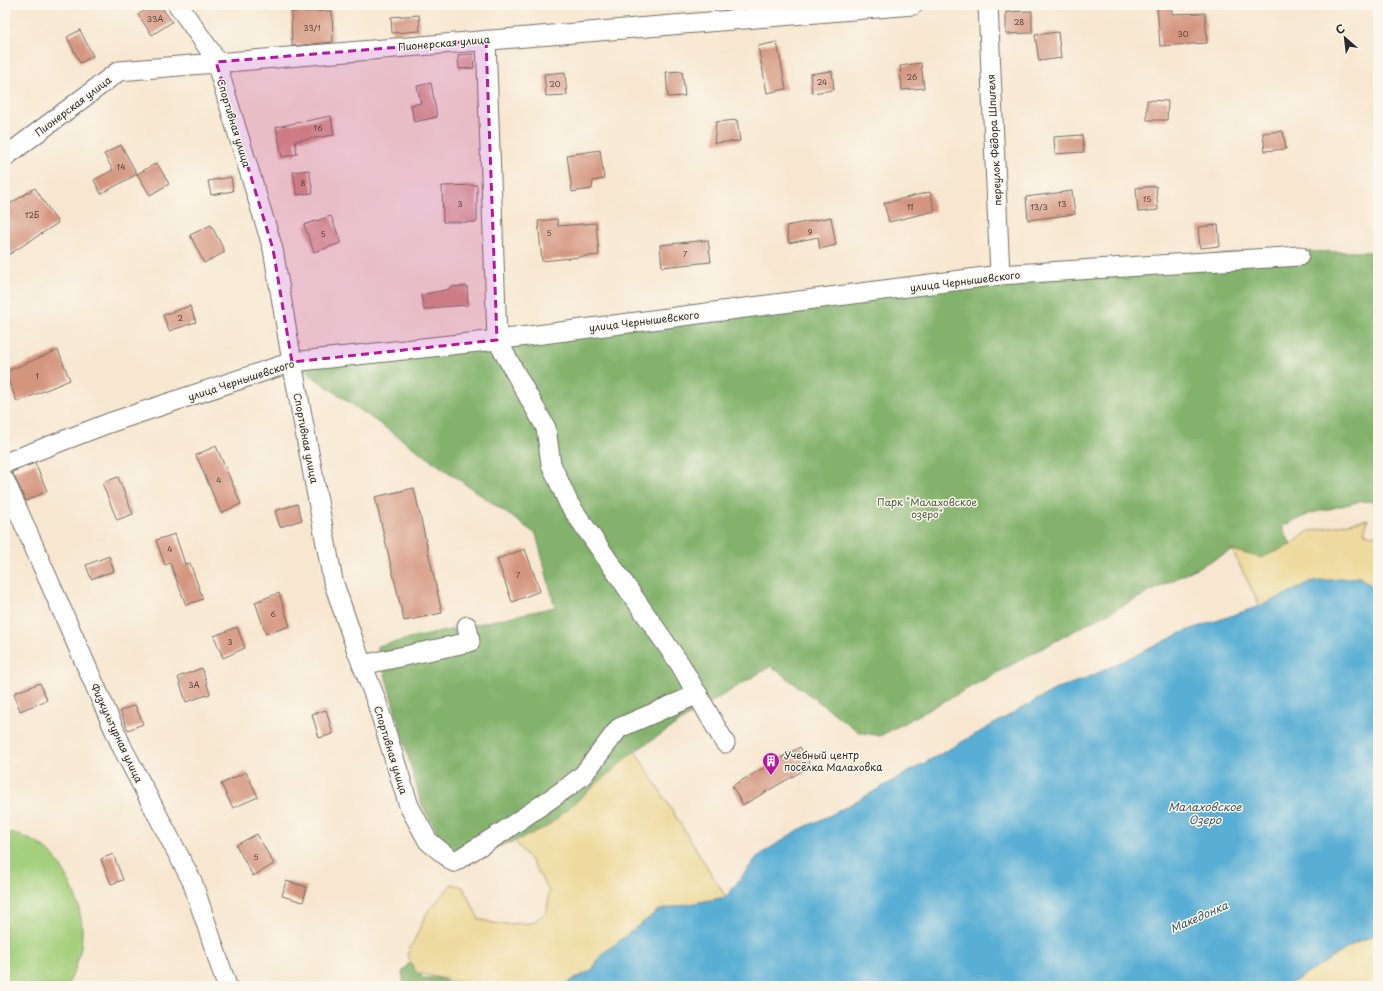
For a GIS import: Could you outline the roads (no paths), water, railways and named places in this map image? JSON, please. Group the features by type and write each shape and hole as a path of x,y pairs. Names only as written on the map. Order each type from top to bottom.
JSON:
{"street":[{"name":"Спортивная улица","path":"178,5 211,52 216,62 273,249 292,362 333,581 362,665 376,700 409,806 428,841 454,862 507,829 583,775 619,728 698,694"},
{"name":"Пионерская улица","path":"5,157 119,71 913,5"},
{"name":"переулок Фёдора Шпигеля","path":"988,5 1000,275"},
{"path":"486,40 496,340 546,428 551,464 569,504 633,594 680,664 725,743"},
{"name":"улица Чернышевского","path":"5,463 109,423 292,362 496,340 1000,275 1299,256"},
{"name":"Физкультурная улица","path":"5,481 122,747 192,880 227,986"},
{"path":"362,665 470,642 467,626"}],"water":[{"name":"Малаховское Озеро","path":"1359,577 1378,590 1378,935 1359,941 1287,986 561,986 592,970 601,955 659,910 726,897 757,857 796,831 831,815 1058,688 1085,679 1186,631 1260,606 1313,582"}],"place":[{"name":"Учебный центр посёлка Малаховка","path":"771,776"}],"park label":[{"name":"Парк \"Малаховское озеро\"","path":"927,508"}],"water label":[{"name":"Македонка","path":"1199,917"}]}
